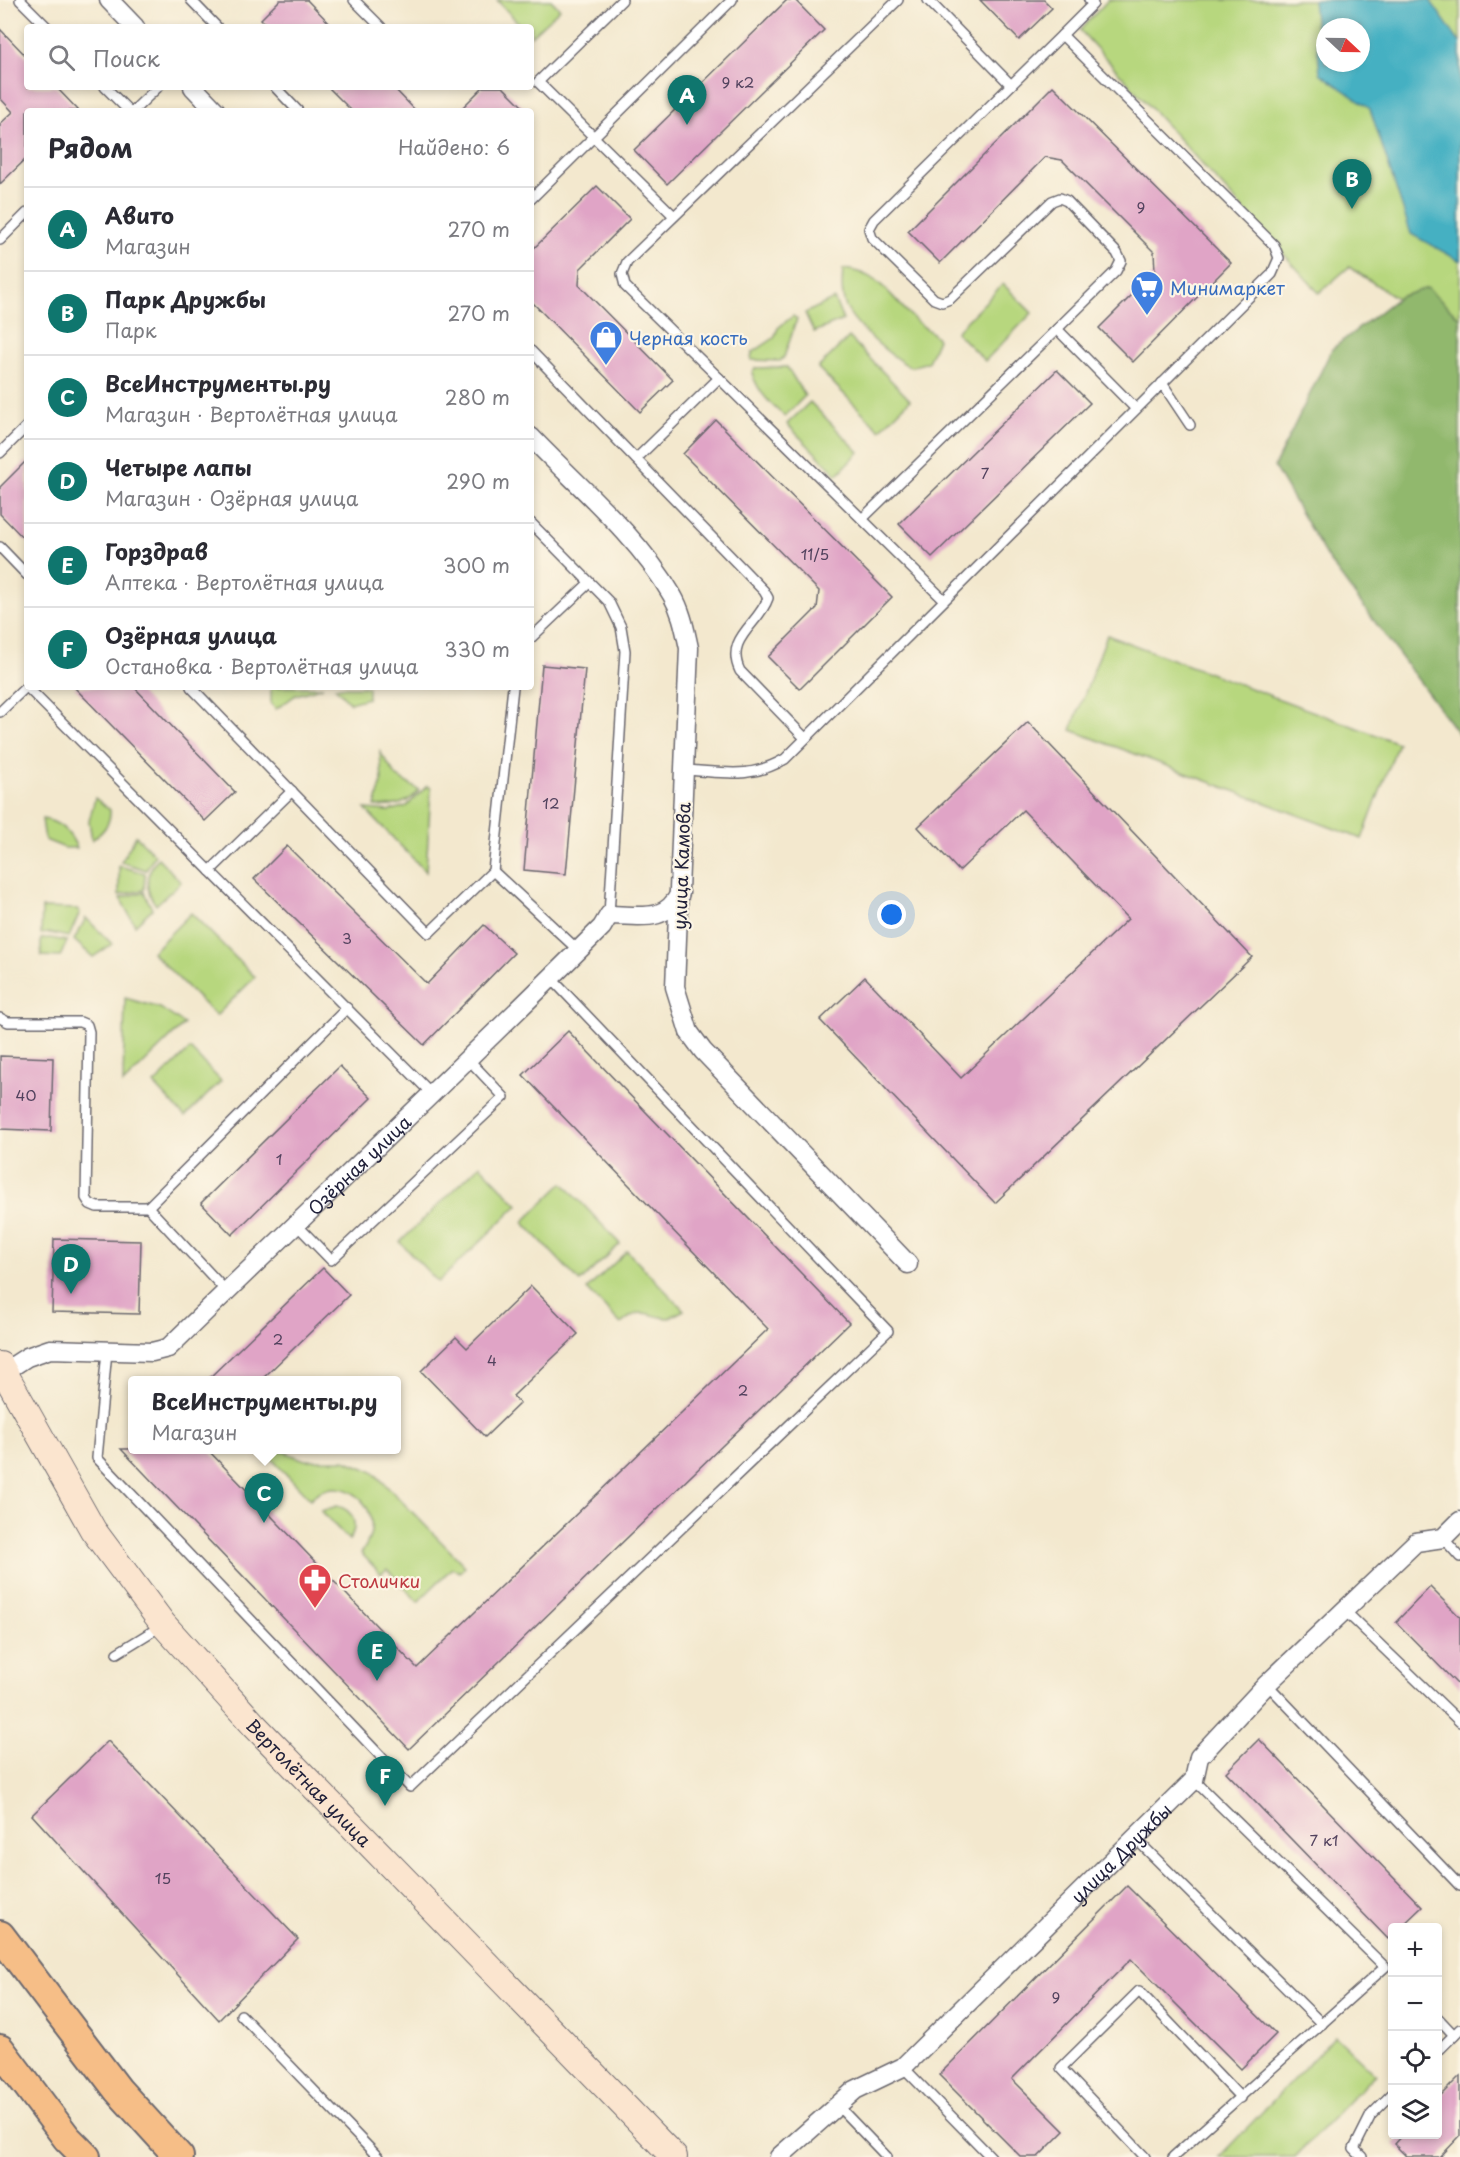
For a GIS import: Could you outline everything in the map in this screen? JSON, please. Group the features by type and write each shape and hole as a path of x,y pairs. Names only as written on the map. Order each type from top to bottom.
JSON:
{"main road":[{"path":"0,1935 118,2090 179,2157"},
{"path":"0,2049 67,2138 86,2157"}],"street":[{"path":"108,0 132,24"},
{"path":"196,90 213,108"},
{"name":"улица Камова","path":"534,440 639,548 673,597 683,619 689,648 681,892 675,987 689,1032 703,1051 908,1264"},
{"path":"609,915 663,914 675,905 681,892"},
{"name":"Озёрная улица","path":"2,1368 50,1349 152,1352 168,1348 469,1060 579,951 602,927 609,915"},
{"name":"Вертолётная улица","path":"2,1368 93,1530 163,1624 254,1725 674,2157"},
{"path":"1443,1538 1460,1521"},
{"name":"улица Дружбы","path":"779,2157 855,2090 903,2067 1194,1780 1199,1757 1267,1684 1416,1542 1443,1538"}],"lane":[{"path":"20,0 44,24"},
{"path":"191,0 214,24"},
{"path":"354,0 378,24"},
{"path":"538,82 622,0"},
{"path":"534,196 732,0"},
{"path":"898,0 627,262 622,274 625,286 944,600"},
{"path":"928,0 1011,85"},
{"path":"862,519 1116,271 1121,261 1118,253 1067,201 1059,198 1052,201 950,299 942,302 934,299 872,237 869,229 874,220 1093,4 1089,0"},
{"path":"684,770 749,774 766,770 785,759 1272,274 1279,258 1274,245 1062,35"},
{"path":"534,78 674,216"},
{"path":"108,90 128,108"},
{"path":"134,108 155,90"},
{"path":"278,90 295,108"},
{"path":"0,240 24,216"},
{"path":"1057,329 1136,410"},
{"path":"534,354 764,591 768,598 764,610 742,633 736,646 735,660 740,671 805,738"},
{"path":"636,459 719,378"},
{"path":"1162,383 1190,424"},
{"path":"0,453 24,429"},
{"path":"534,526 609,602 621,627 625,651 609,915"},
{"path":"0,547 24,572"},
{"path":"534,635 590,583"},
{"path":"0,712 24,689"},
{"path":"31,690 433,1095"},
{"path":"194,690 429,933 493,871 513,690"},
{"path":"210,871 292,791"},
{"path":"493,871 579,951"},
{"path":"107,1351 97,1458 410,1787 888,1331 551,978"},
{"path":"0,1018 8,1022 80,1022 87,1024 89,1032 86,1198 96,1207 148,1207 347,1008"},
{"path":"296,1224 331,1260 443,1154 504,1096 469,1060"},
{"path":"148,1207 226,1291"},
{"path":"1443,1538 1460,1557"},
{"path":"1344,1610 1460,1722"},
{"path":"117,1653 163,1624"},
{"path":"1267,1684 1460,1886"},
{"path":"1194,1780 1388,1970"},
{"path":"1134,1837 1322,2024"},
{"path":"1173,2157 1385,1967"},
{"path":"1145,2157 1061,2068 1139,1991 1241,2098"},
{"path":"241,2015 378,2157"},
{"path":"1442,2022 1457,2032 1442,2046"},
{"path":"903,2067 991,2157"},
{"path":"1362,2157 1354,2149 1371,2115 1388,2098"},
{"path":"838,2106 887,2157"}],"green space":[{"path":"497,0 551,0 560,9 534,33 534,24 519,24"},
{"path":"1108,0 1460,0 1460,339 1349,267 1319,293 1080,30"},
{"path":"843,269 867,275 876,281 917,322 936,336 938,339 928,362 911,367 903,363 884,349 857,323 844,302"},
{"path":"1003,284 1032,313 985,361 956,332"},
{"path":"1427,288 1460,318 1460,736 1328,559 1274,467 1332,349 1399,297"},
{"path":"834,299 843,320 814,332 805,313"},
{"path":"793,316 797,319 784,357 780,361 751,360 752,353 774,338 778,328"},
{"path":"849,337 910,400 880,430 818,368"},
{"path":"787,367 805,396 785,416 765,397 752,373 755,368"},
{"path":"810,402 859,452 837,475 787,424"},
{"path":"1107,635 1398,743 1362,839 1071,730"},
{"path":"271,690 313,690 296,695 276,709 271,704"},
{"path":"338,690 368,690 368,698 350,703"},
{"path":"380,752 397,777 419,790 405,802 393,806 375,806 382,781"},
{"path":"427,786 431,788 426,872 365,809 388,811 407,806"},
{"path":"95,798 110,810 110,815 106,827 92,840 89,821"},
{"path":"42,819 64,828 77,848 65,848 45,840"},
{"path":"136,836 155,855 146,870 121,862"},
{"path":"158,858 181,882 156,905 149,893 148,875"},
{"path":"119,866 145,873 144,890 119,895"},
{"path":"144,892 152,909 135,925 120,898"},
{"path":"42,908 77,909 80,912 69,937 50,933 41,934"},
{"path":"191,913 255,977 216,1016 152,952"},
{"path":"86,918 112,944 93,957 74,940"},
{"path":"41,939 67,941 60,957 41,956"},
{"path":"125,998 160,1008 184,1024 123,1084"},
{"path":"190,1049 221,1081 185,1117 154,1084"},
{"path":"480,1165 518,1205 438,1282 400,1242"},
{"path":"563,1183 620,1244 580,1282 523,1222"},
{"path":"627,1251 684,1310 669,1318 645,1313 635,1314 621,1324 587,1289"},
{"path":"267,1454 289,1454 305,1460 345,1460 373,1472 465,1566 460,1572 452,1568 418,1602 387,1569 381,1574 361,1553 369,1538 371,1523 368,1510 360,1499 350,1491 337,1488 323,1490 310,1499"},
{"path":"337,1506 347,1511 353,1519 354,1529 349,1540 321,1511"},
{"path":"1335,2036 1375,2074 1295,2157 1219,2157"}],"water":[{"path":"1313,0 1430,0 1460,43 1460,261 1411,234 1370,109 1320,72 1370,72 1370,18 1316,18 1316,31"}],"building":[{"path":"280,0 307,0 330,24 266,24 261,19"},
{"path":"787,0 795,0 824,30 667,184 634,150"},
{"path":"980,0 1044,0 1052,8 1019,40"},
{"path":"0,29 24,54 24,90 59,90 76,108 24,108 24,161 0,184 0,124 13,112 0,98"},
{"path":"1053,86 1231,263 1133,362 1099,328 1155,272 1154,252 1062,160 1045,157 940,263 908,231"},
{"path":"331,90 396,90 413,108 349,108"},
{"path":"480,90 506,90 524,108 462,108"},
{"path":"597,186 630,219 580,269 579,285 673,380 640,412 534,304 534,248"},
{"path":"1057,370 1090,403 932,557 899,524"},
{"path":"716,420 892,597 800,689 768,657 817,608 819,591 683,454"},
{"path":"24,463 24,539 0,514 0,487"},
{"path":"542,665 585,669 566,874 524,870"},
{"path":"77,690 137,690 235,792 205,821"},
{"path":"1028,722 1252,957 995,1203 820,1020 865,977 961,1078 1128,919 1023,810 959,871 918,827"},
{"path":"287,846 427,984 484,925 514,953 424,1045 254,879"},
{"path":"568,1031 849,1323 409,1749 121,1449 128,1449 128,1454 212,1454 417,1668 768,1329 523,1075"},
{"path":"0,1056 53,1058 51,1131 0,1129"},
{"path":"340,1066 371,1098 232,1235 201,1203"},
{"path":"54,1239 141,1241 139,1314 52,1312"},
{"path":"323,1268 349,1295 265,1376 211,1376"},
{"path":"531,1286 578,1334 513,1396 520,1403 485,1437 421,1371 456,1337 467,1348"},
{"path":"1430,1587 1460,1617 1460,1687 1396,1622"},
{"path":"1259,1739 1422,1907 1405,1923 1388,1923 1388,1939 1226,1772"},
{"path":"108,1741 298,1939 219,2020 32,1815"},
{"path":"1127,1886 1276,2034 1241,2069 1131,1959 1012,2079 1064,2131 1038,2157 1021,2157 939,2075"},
{"path":"1460,2076 1460,2136 1440,2157 1407,2157 1394,2144 1398,2139 1442,2139 1442,2094"}],"place":[{"name":"Авито","path":"687,125"},
{"name":"Парк Дружбы","path":"1352,209"},
{"name":"Минимаркет","path":"1147,316"},
{"name":"Черная кость","path":"606,366"},
{"name":"Четыре лапы","path":"71,1294"},
{"name":"ВсеИнструменты.ру","path":"264,1523"},
{"name":"Столички","path":"315,1609"},
{"name":"Горздрав","path":"377,1681"},
{"name":"Озёрная улица","path":"385,1806"}]}
